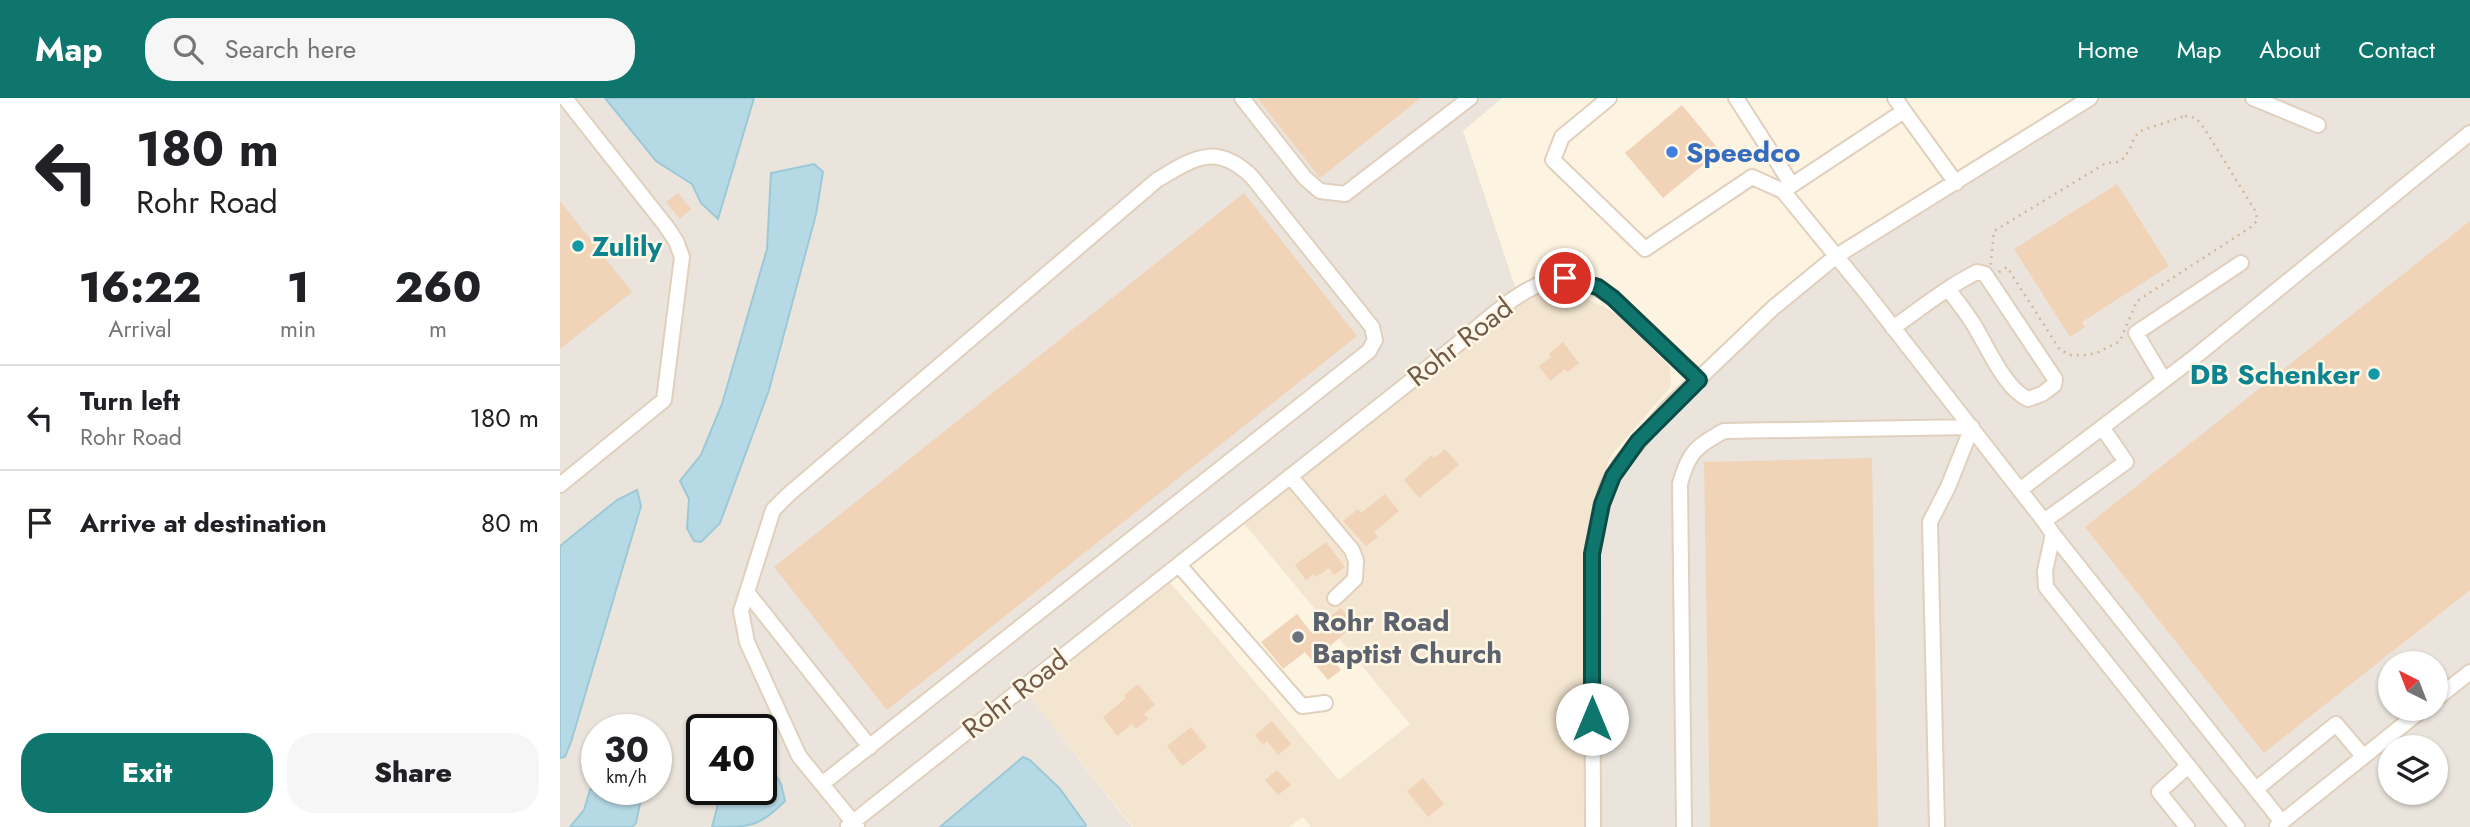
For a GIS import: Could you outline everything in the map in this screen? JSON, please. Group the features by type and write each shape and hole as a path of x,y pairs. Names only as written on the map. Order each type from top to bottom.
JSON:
{"street":[{"path":"560,485 664,400 682,257 666,226 565,98"},
{"path":"1242,98 1305,178 1320,191 1345,194 1470,98"},
{"path":"1609,98 1562,137 1553,160 1645,249 1752,177 1788,188"},
{"path":"1736,98 1788,188 1835,257 1894,328 2021,489 2053,534 2256,789 2278,824 2408,721"},
{"path":"1895,98 1956,183"},
{"path":"1593,827 1592,554 1602,504 1613,476 1638,441 1699,380 1773,308 1835,257 1956,183 2069,103 2090,98"},
{"path":"2253,98 2318,125"},
{"path":"1788,188 1903,111"},
{"path":"2021,489 2164,380 2470,134"},
{"path":"822,784 1369,351 1375,340 1373,327 1237,162 1218,155 1189,160 1157,180 789,494 774,510 741,611 747,642 799,756 852,825"},
{"path":"2164,380 2136,333 2241,263"},
{"path":"1894,328 1948,289 1977,272 1985,274 2054,379 2054,385 2042,394 2028,399 2021,396 2010,384 1973,323 1948,289"},
{"name":"Rohr Road","path":"852,825 1290,476 1518,296 1533,287 1565,278 1598,287 1699,380"},
{"path":"1684,827 1680,484 1685,463 1693,451 1724,431 1972,427"},
{"path":"1937,827 1930,522 1948,487 1972,427"},
{"path":"2044,521 2126,462 2102,427"},
{"path":"1290,476 1352,551 1356,561 1355,579 1335,598"},
{"path":"2053,534 2045,571 2046,587 2237,827"},
{"path":"1179,565 1302,706 1325,703"},
{"path":"747,592 870,747"},
{"path":"2448,689 2470,672"},
{"path":"2256,789 2336,724 2363,756"},
{"path":"2187,827 2159,792 2188,766"}],"path":[{"path":"2185,116 2196,118 2204,128 2257,217 2251,228 2137,301 2120,341 2097,353 2085,355 2071,355 2060,350 2007,267 1993,276 1990,270 1994,250 1993,234 1998,228 2106,163 2119,162 2128,154 2140,131 2185,116"}],"shaded area":[{"path":"560,98 1502,98 1463,131 1518,296 847,827 560,827"},
{"path":"2090,98 2470,98 2470,827 1593,827 1592,554 1602,504 1638,441 1835,258"},
{"path":"1566,288 1619,315 1670,367 1671,386 1609,458 1586,551 1590,827 1311,827 1303,817 1289,827 1133,827 1027,693 1168,580 1339,780 1410,724 1242,521 1529,297"},
{"path":"1027,693 1132,827 857,827"}],"water":[{"path":"605,98 754,98 718,219 701,203 692,184 656,161"},
{"path":"814,164 823,172 816,214 769,390 720,523 701,542 694,541 687,528 689,499 680,481 701,455 722,404 767,249 771,173"},
{"path":"637,490 641,506 571,742 565,757 560,758 560,546 617,500"},
{"path":"1023,757 1030,760 1060,789 1085,827 940,827"},
{"path":"777,777 785,801 768,816 745,826 712,827 718,805 777,805"},
{"path":"586,805 640,805 636,823 632,827 570,827"}],"building":[{"path":"1257,98 1421,98 1320,178"},
{"name":"Speedco","path":"1682,105 1720,151 1663,198 1625,153"},
{"path":"2117,184 2169,266 2082,322 2085,327 2070,337 2014,249"},
{"path":"678,193 691,209 680,219 666,202"},
{"path":"1244,193 1357,336 887,710 774,567"},
{"name":"Zulily","path":"560,201 632,292 560,349"},
{"name":"DB Schenker","path":"2470,221 2470,590 2393,651 2378,651 2378,663 2264,753 2085,527"},
{"path":"1563,342 1579,363 1568,372 1565,369 1550,381 1539,366 1551,357 1549,354"},
{"path":"1445,449 1459,465 1419,498 1404,480 1432,455 1434,458"},
{"path":"1872,458 1878,827 1710,827 1704,462"},
{"path":"1385,494 1399,511 1374,532 1378,537 1366,546 1343,521 1358,509 1361,513"},
{"path":"1326,542 1345,567 1334,575 1329,568 1306,580 1295,565"},
{"path":"1341,608 1355,625 1325,650 1341,670 1328,680 1305,652 1283,669 1261,642 1297,614 1311,632"},
{"path":"1138,684 1155,705 1144,714 1148,719 1136,729 1132,724 1117,736 1103,717"},
{"path":"1272,721 1291,744 1278,755 1267,741 1263,745 1255,735"},
{"path":"1191,727 1207,747 1182,766 1167,746"},
{"path":"1277,770 1291,785 1278,795 1265,780"},
{"path":"1423,778 1444,804 1428,817 1407,791"}],"place":[{"name":"Speedco","path":"1672,152"},
{"name":"Zulily","path":"578,246"},
{"name":"DB Schenker","path":"2374,374"},
{"name":"Rohr Road Baptist Church","path":"1298,637"}],"route":[{"path":"1565,278 1598,287 1613,298 1699,380 1638,441 1620,464 1607,488 1592,554 1592,719"}]}
